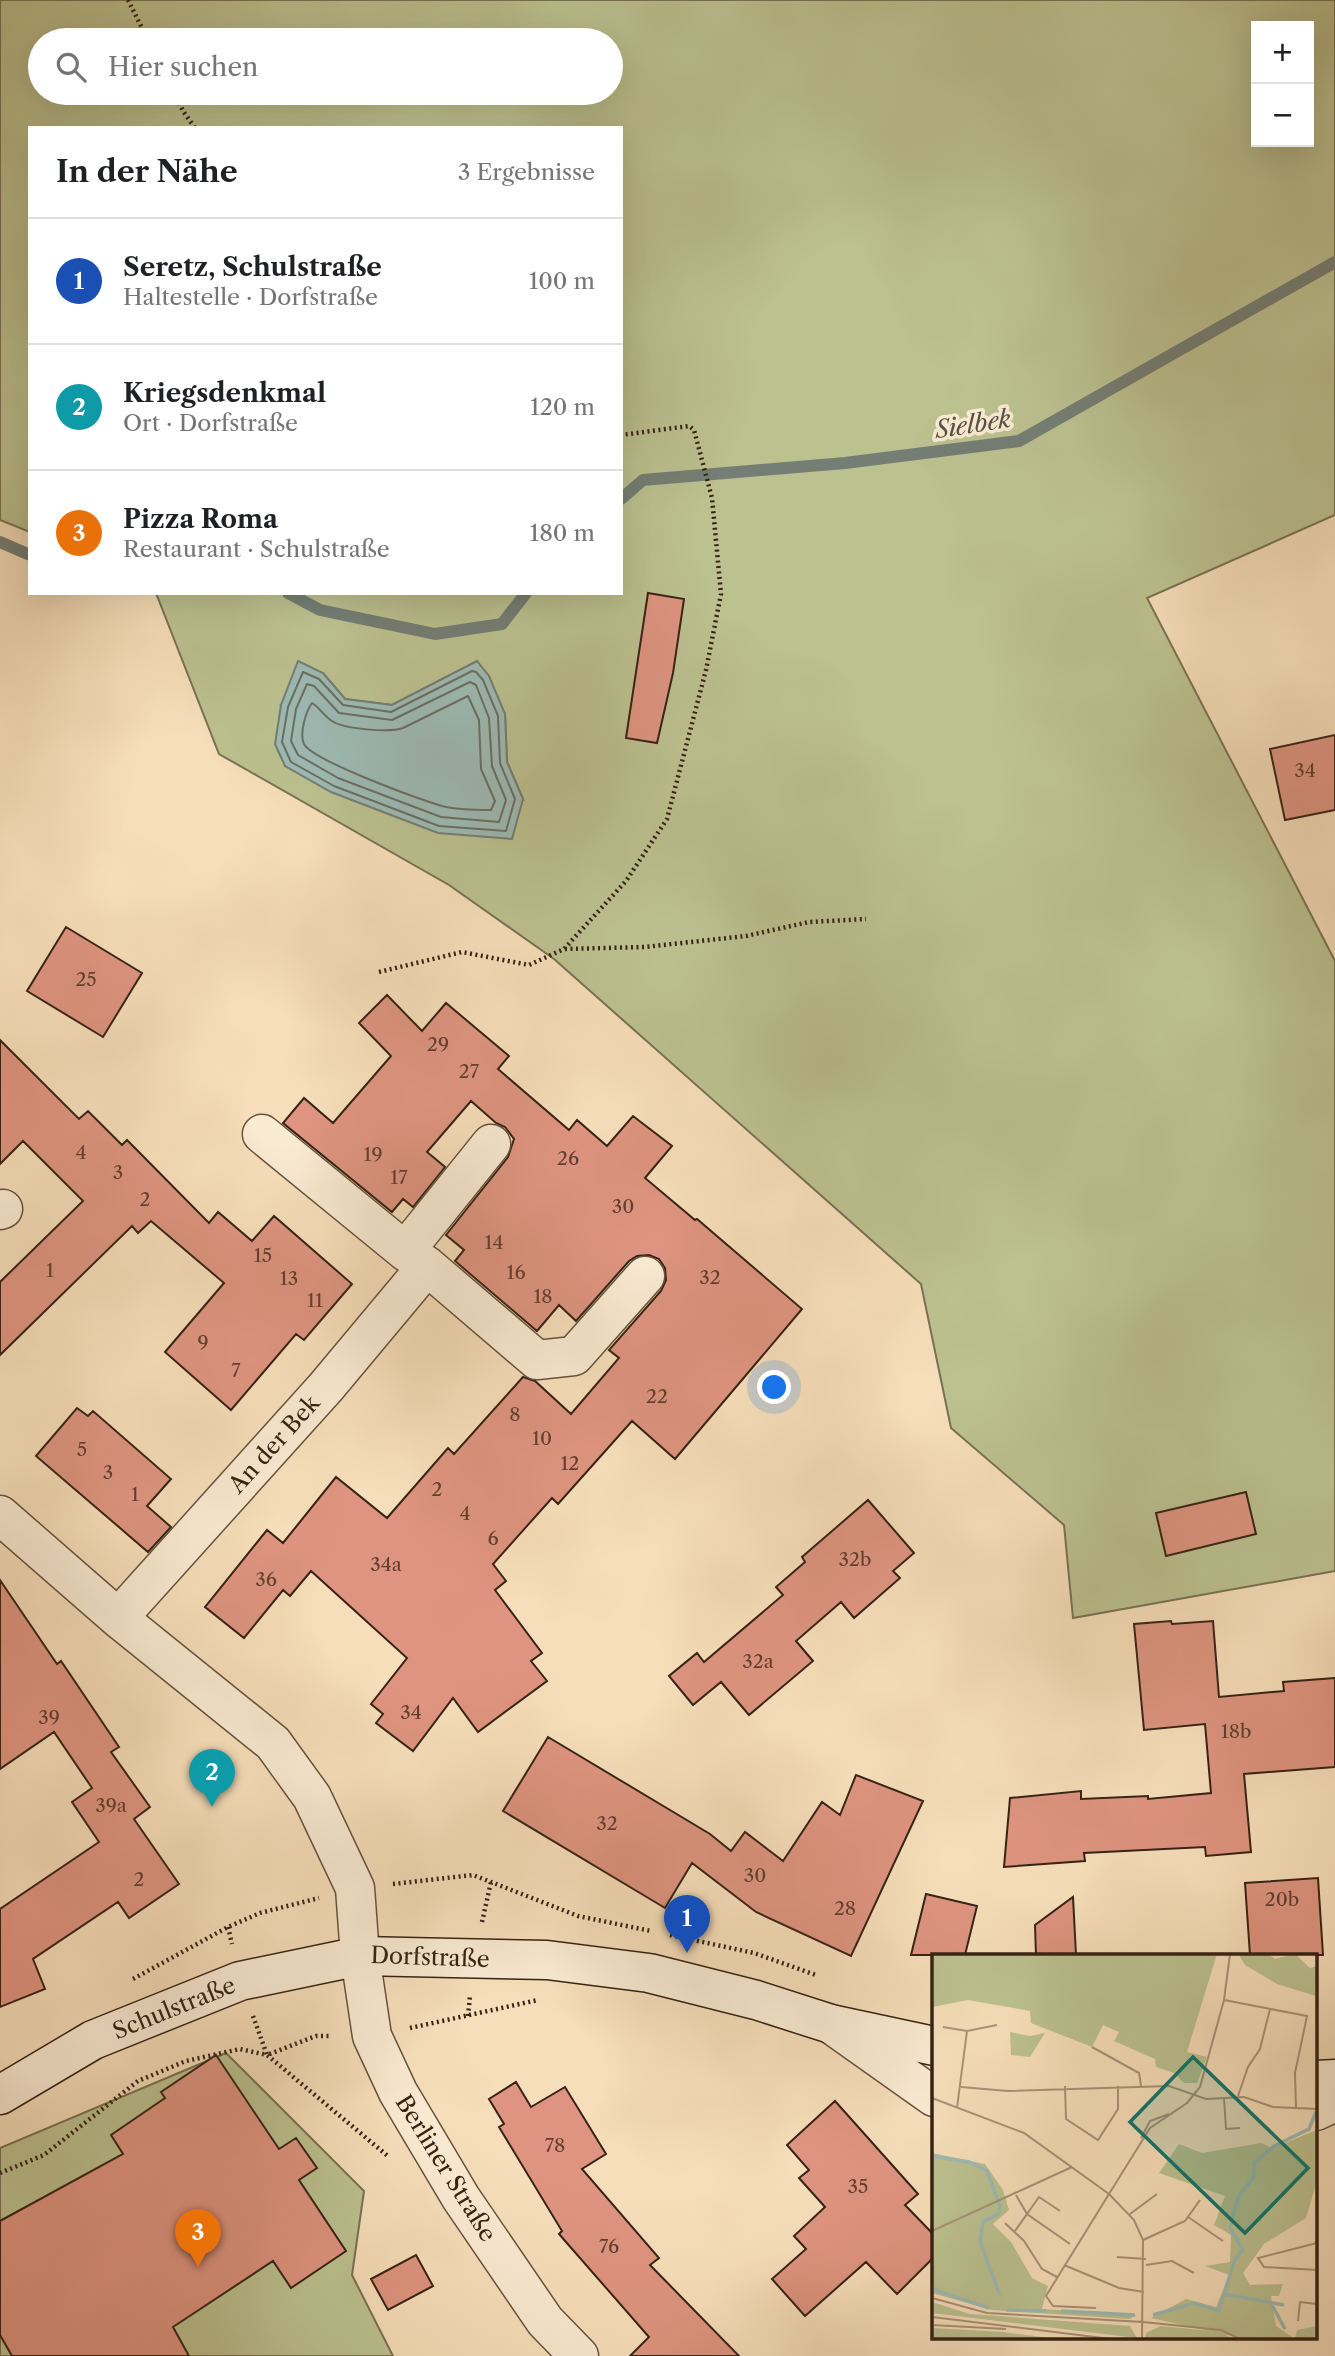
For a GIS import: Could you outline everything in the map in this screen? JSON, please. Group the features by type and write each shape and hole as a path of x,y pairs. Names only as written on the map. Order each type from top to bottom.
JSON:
{"street":[{"path":"262,1134 537,1360 575,1356 645,1276"},
{"name":"An der Bek","path":"118,1618 326,1387 416,1259 491,1144"},
{"name":"Dorfstraße","path":"0,1515 118,1618 273,1743 312,1797 355,1888 360,1956 547,1960 649,1973 756,2000 831,2024 932,2046"},
{"name":"Berliner Straße","path":"360,1956 372,2036 398,2092 461,2198 545,2321 579,2356"},
{"name":"Schulstraße","path":"0,2095 93,2040 240,1981 360,1956"},
{"name":"Dorfstraße","path":"831,2024 932,2096"},
{"path":"1318,2110 1335,2102"}],"path":[{"path":"128,0 142,28"},
{"path":"180,105 194,126"},
{"path":"379,972 462,952 529,965 564,949 626,881 667,819 706,670 721,594 712,498 694,430 689,426 623,435"},
{"path":"564,949 645,947 746,936 809,922 866,919"},
{"path":"228,1927 260,1913 355,1888 473,1875 578,1916 754,1953"},
{"path":"372,2036 540,2000"},
{"path":"0,2173 44,2155 138,2081 186,2061 240,2049 267,2055 397,2164"}],"green space":[{"path":"0,0 1335,0 1335,515 1147,598 1335,961 1335,1571 1073,1618 1064,1525 951,1428 921,1284 554,959 449,885 219,754 157,595 623,595 623,126 28,126 28,531 0,520","holes":["477,661 505,714 507,762 523,799 281,705 323,673 345,699 392,705"]},
{"path":"226,2053 364,2191 352,2275 393,2356 0,2356 0,2148"}],"water":[{"path":"298,661 323,673 345,699 392,705 477,661 489,676 505,714 507,762 523,799 512,839 438,833 331,792 285,766 275,744 281,705"}],"building":[{"path":"648,593 684,599 673,673 657,743 626,738"},
{"path":"1335,735 1335,810 1285,820 1270,749"},
{"path":"66,927 142,973 103,1037 27,991"},
{"path":"387,995 422,1031 446,1003 509,1056 498,1069 569,1130 577,1120 607,1146 633,1116 672,1146 645,1178 802,1309 675,1459 632,1421 558,1504 552,1498 493,1564 506,1581 495,1590 542,1653 531,1661 547,1681 478,1732 453,1698 413,1751 376,1723 383,1714 371,1704 407,1658 311,1571 290,1596 283,1590 244,1638 205,1607 267,1530 283,1543 336,1477 387,1518 448,1448 454,1454 523,1377 535,1381 571,1414 619,1358 609,1350 661,1291 666,1280 665,1268 659,1259 649,1255 637,1256 629,1261 576,1321 559,1305 537,1331 455,1261 464,1250 446,1235 508,1157 514,1139 505,1127 496,1123 471,1101 427,1152 445,1167 413,1207 403,1199 392,1212 283,1123 304,1098 333,1123 391,1056 359,1023"},
{"path":"0,1040 79,1119 88,1111 122,1145 127,1140 209,1223 218,1212 252,1241 274,1216 352,1284 304,1340 296,1334 231,1410 165,1352 224,1283 151,1221 138,1233 132,1226 0,1355 0,1282 83,1201 23,1141 0,1164"},
{"path":"77,1408 88,1416 93,1411 171,1479 147,1506 171,1527 148,1552 36,1456"},
{"path":"1246,1492 1256,1534 1166,1556 1156,1513"},
{"path":"868,1500 914,1553 893,1571 900,1578 854,1618 841,1602 796,1641 813,1661 749,1715 721,1682 693,1705 669,1676 697,1653 704,1662 783,1595 776,1587 805,1562 802,1557"},
{"path":"0,1580 57,1664 61,1661 119,1747 111,1752 150,1807 134,1819 179,1884 129,1918 118,1902 33,1959 45,1989 0,2007 0,1909 99,1842 72,1802 92,1788 54,1732 0,1769"},
{"path":"1171,1621 1172,1624 1213,1621 1219,1697 1284,1691 1283,1682 1335,1678 1335,1767 1244,1774 1251,1852 1206,1856 1205,1847 1084,1853 1085,1861 1004,1867 1010,1798 1081,1791 1081,1799 1148,1796 1148,1799 1211,1793 1205,1724 1144,1730 1134,1624"},
{"path":"548,1737 710,1834 731,1851 745,1832 783,1861 822,1802 840,1815 856,1775 923,1801 851,1956 756,1912 692,1863 665,1908 503,1811"},
{"path":"1318,1878 1323,1955 1250,1954 1245,1883"},
{"path":"926,1894 977,1906 965,1954 911,1955"},
{"path":"1073,1897 1076,1954 1036,1954 1035,1925"},
{"path":"216,2055 279,2149 296,2138 317,2168 299,2180 346,2251 291,2288 273,2261 173,2327 189,2356 12,2356 0,2335 0,2221 123,2154 111,2135 165,2098 161,2092"},
{"path":"516,2082 531,2107 565,2087 606,2154 582,2169 659,2258 650,2265 739,2356 630,2356 649,2337 559,2234 562,2231 499,2127 504,2124 489,2099"},
{"path":"835,2101 918,2194 905,2205 932,2233 932,2259 897,2294 866,2262 805,2316 772,2279 806,2249 794,2236 825,2207 799,2178 809,2170 787,2145"},
{"path":"416,2255 433,2286 388,2310 371,2279"}],"waterway":[{"name":"Sielbek","path":"623,497 643,480 845,463 1019,441 1335,262"},
{"name":"Sielbek","path":"0,542 28,554"},
{"name":"Sielbek","path":"292,595 320,610 435,634 502,624 524,595"}],"place":[{"name":"Kriegsdenkmal","path":"212,1807"},
{"name":"Seretz, Schulstraße","path":"687,1953"},
{"name":"Pizza Roma","path":"198,2267"}]}
